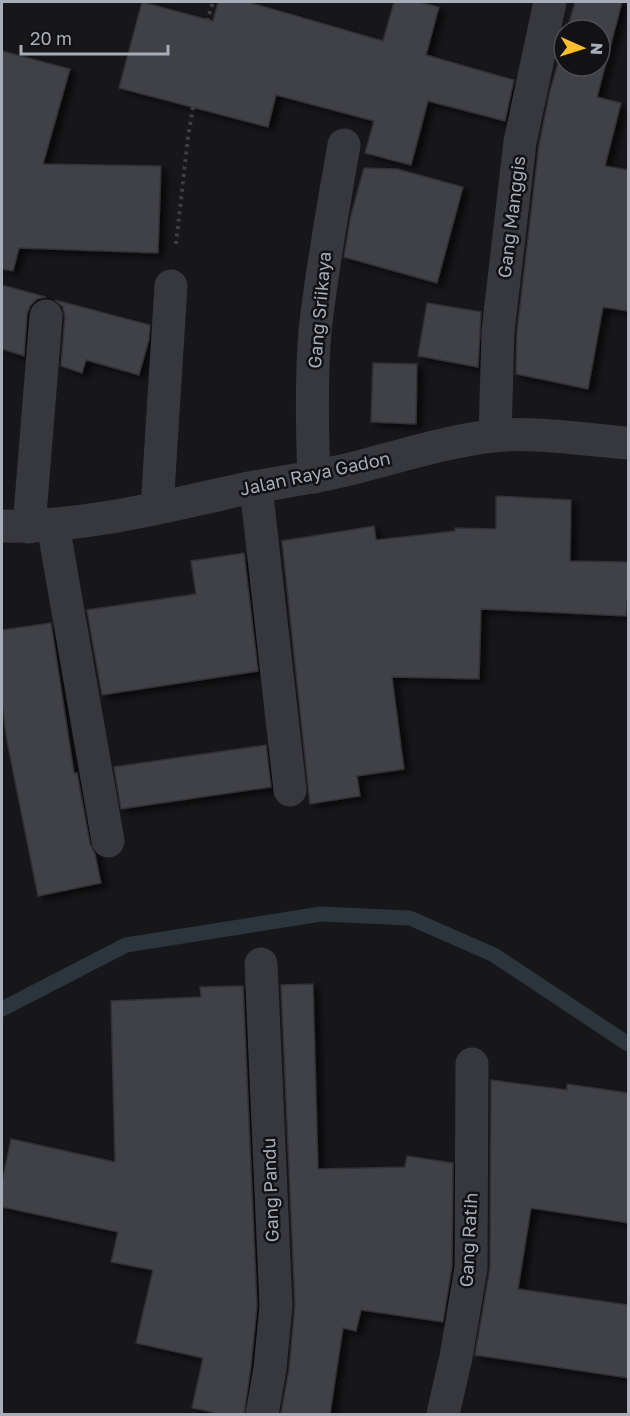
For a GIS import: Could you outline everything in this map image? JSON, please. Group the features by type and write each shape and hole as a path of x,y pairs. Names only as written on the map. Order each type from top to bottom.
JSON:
{"street":[{"name":"Gang Manggis","path":"495,435 498,331 520,142 550,2"},
{"name":"Gang Sriikaya","path":"314,477 312,421 315,333 327,239 345,146"},
{"path":"156,508 171,286"},
{"path":"46,316 28,526 108,841"},
{"name":"Jalan Raya Gadon","path":"28,526 156,508 314,477 448,443 495,435 628,443"},
{"path":"256,487 290,790"},
{"name":"Gang Pandu","path":"261,964 276,1306 270,1368 262,1414"},
{"name":"Gang Ratih","path":"443,1414 456,1357 471,1268 472,1064"}],"path":[{"path":"171,286 188,137 208,18 213,2"}],"building":[{"path":"142,2 213,21 218,2 248,2 383,41 394,2 418,2 439,7 426,55 514,80 505,121 428,101 411,165 365,153 374,121 276,95 268,127 119,88"},
{"path":"575,2 622,2 612,40 612,18 570,18"},
{"path":"2,51 70,69 43,164 161,166 158,253 19,248 13,271 2,269"},
{"path":"554,78 602,78 597,97 621,103 605,166 628,170 628,311 603,307 588,389 516,374 517,332 539,145"},
{"path":"364,168 397,169 463,187 437,283 344,257 351,215"},
{"path":"2,285 46,297 37,299 30,306 27,314 24,356 2,349"},
{"path":"55,300 150,325 149,339 139,375 86,360 82,373 61,366 65,317 63,307"},
{"path":"427,303 481,312 478,367 418,356"},
{"path":"373,363 417,364 416,424 371,422"},
{"path":"496,496 571,500 570,561 628,562 626,616 481,609 479,679 392,677 404,769 357,776 360,796 310,804 282,541 374,526 376,540 455,531 455,528 496,529"},
{"path":"244,553 258,671 102,695 87,610 196,594 191,561"},
{"path":"51,623 74,773 77,773 90,844 95,854 101,883 38,896 7,741 2,704 2,630"},
{"path":"266,745 271,787 121,809 114,767"},
{"path":"313,984 318,1169 405,1167 407,1156 453,1163 452,1266 443,1322 361,1310 356,1331 343,1328 330,1414 281,1414 289,1370 295,1305 281,985"},
{"path":"243,986 257,1306 244,1414 221,1414 192,1408 203,1358 136,1343 153,1270 111,1262 118,1232 2,1207 2,1182 11,1139 115,1162 111,1001 201,997 200,987"},
{"path":"491,1080 567,1090 567,1084 628,1093 628,1223 531,1208 518,1289 628,1305 628,1378 475,1355 490,1268"}],"waterway":[{"path":"2,1009 126,945 321,914 410,918 494,955 628,1044"}]}
